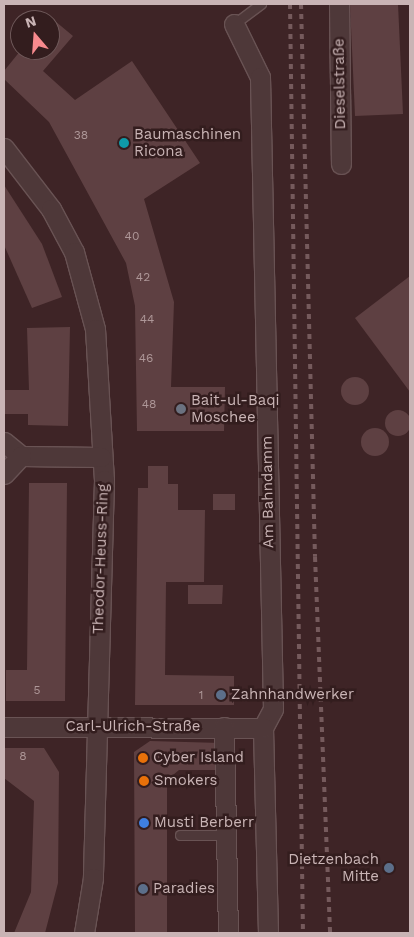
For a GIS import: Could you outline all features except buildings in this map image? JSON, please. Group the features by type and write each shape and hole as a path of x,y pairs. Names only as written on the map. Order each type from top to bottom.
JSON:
{"street":[{"name":"Dieselstraße","path":"339,4 341,164"},
{"name":"Am Bahndamm","path":"234,24 260,77 273,709 262,728 268,933"},
{"name":"Theodor-Heuss-Ring","path":"4,148 51,209 85,280 95,330 101,457 104,480 93,878 84,933"},
{"path":"4,442 21,456 101,457"},
{"path":"4,474 21,456"},
{"name":"Carl-Ulrich-Straße","path":"4,727 262,728"},
{"path":"224,727 228,933"}],"lane":[{"path":"234,24 261,4"},
{"path":"180,835 226,835"}],"railway":[{"path":"290,4 303,933"},
{"path":"301,4 315,557 330,933"}],"place":[{"name":"Baumaschinen Ricona","path":"124,143"},
{"name":"Bait-ul-Baqi Moschee","path":"181,409"},
{"name":"Zahnhandwerker","path":"221,695"},
{"name":"Cyber Island","path":"143,758"},
{"name":"Smokers","path":"144,781"},
{"name":"Musti Berberr","path":"144,823"},
{"name":"Dietzenbach Mitte","path":"389,868"},
{"name":"Paradies","path":"143,889"}]}
